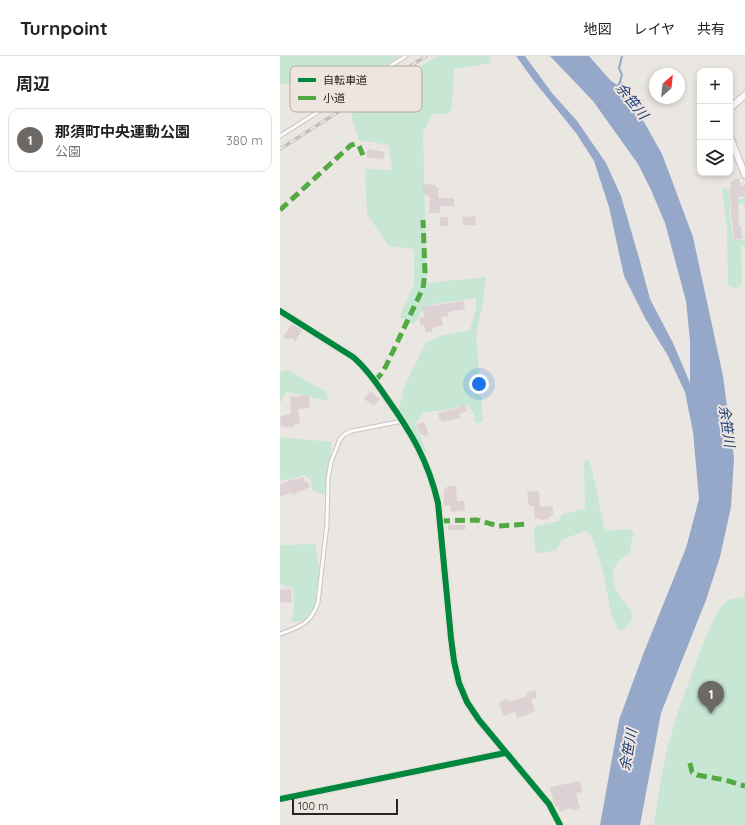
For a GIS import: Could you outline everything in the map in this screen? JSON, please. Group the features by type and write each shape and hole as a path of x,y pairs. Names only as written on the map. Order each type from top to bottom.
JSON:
{"street":[{"path":"733,105 745,95"},
{"path":"731,140 745,175"},
{"path":"280,310 362,364 403,421 424,459 433,482 438,503 451,638 459,683 467,702 475,714 505,753 549,804 560,825"},
{"path":"280,800 505,753"}],"lane":[{"path":"390,66 406,56"},
{"path":"280,136 318,112"},
{"path":"280,634 301,627 316,610 327,524 328,479 331,462 340,439 345,434 352,431 403,421"}],"green space":[{"path":"280,56 400,56 384,66 290,66 290,85 280,84"},
{"path":"438,56 490,56 491,63 454,69 452,106 449,114 432,114 423,132 427,283 486,277 482,308 476,334 483,422 475,422 474,413 468,406 422,413 419,420 414,423 427,452 424,453 399,409 404,387 426,342 443,335 470,330 476,307 476,298 434,304 422,311 414,324 399,317 414,285 414,249 389,246 367,214 365,169 392,170 389,145 359,140 351,116 353,112 422,112 422,66"},
{"path":"722,188 727,189 730,202 745,198 745,203 730,205 733,239 742,240 745,238 745,245 741,247 742,282 739,287 734,288 728,284 727,228"},
{"path":"287,370 325,391 329,401 287,392 280,403 280,372"},
{"path":"280,437 332,442 324,495 312,490 311,480 305,475 280,481"},
{"path":"586,460 590,461 605,531 629,529 634,532 629,554 619,561 613,574 619,595 632,611 631,621 622,631 618,630 611,613 604,577 591,535 585,531 561,540 557,549 555,550 543,553 535,552 534,530 536,526 559,521 562,514 585,509 584,462"},
{"path":"315,544 319,569 314,608 304,621 291,622 294,608 293,588 280,584 280,545"},
{"path":"745,596 745,825 654,825 663,768 671,735 708,631 711,631 710,628 715,617 725,602"}],"water":[{"name":"余笹川","path":"516,56 525,56 552,93 577,121 606,163 621,196 650,299 673,343 690,383 690,340 686,301 665,223 651,190 638,164 593,101 550,56 589,56 610,80 617,85 621,79 623,91 635,106 662,154 693,237 723,376 734,458 731,507 720,557 706,600 661,713 640,825 600,825 619,720 644,652 686,548 699,499 693,432 685,392 668,356 645,318 624,276 609,207 594,161 576,133"}],"building":[{"path":"368,149 385,152 383,159 366,157"},
{"path":"739,178 741,186 745,185 745,196 738,198 739,226 741,226 742,239 734,239 731,219 731,201 728,189 731,188 730,182 733,181 732,180"},
{"path":"423,184 436,185 436,188 439,188 438,198 454,198 454,206 440,206 440,213 429,213 430,197 423,193"},
{"path":"475,216 476,225 463,225 462,217"},
{"path":"440,217 448,217 448,226 440,226"},
{"path":"464,301 465,309 448,312 449,316 441,317 443,325 432,328 433,331 426,333 424,325 421,325 419,318 425,317 422,308 429,305"},
{"path":"292,324 302,330 295,341 290,337 289,340 283,337"},
{"path":"370,391 380,399 374,406 364,399"},
{"path":"309,395 310,408 298,409 300,423 294,424 294,426 284,428 284,426 281,427 280,416 291,414 290,397"},
{"path":"465,405 467,411 459,414 460,418 442,422 442,420 440,421 438,413 460,408 460,406"},
{"path":"424,422 429,434 424,437 422,434 421,435 416,425"},
{"path":"303,477 305,482 307,481 310,487 292,495 291,492 280,497 280,485 294,478 295,480"},
{"path":"447,486 456,486 457,501 464,501 465,510 451,512 450,505 444,506 444,489 447,489"},
{"path":"539,491 540,507 553,506 553,516 549,516 550,519 535,519 534,506 529,506 527,492"},
{"path":"448,525 465,525 465,530 448,530"},
{"path":"291,589 292,603 280,602 280,590"},
{"path":"535,690 537,698 531,699 535,711 517,718 515,712 503,716 499,702 508,699 509,702 527,696 526,693"},
{"path":"580,781 582,792 576,793 580,808 572,811 571,808 559,812 558,806 556,807 554,804 550,787"}],"waterway":[{"name":"余笹川","path":"620,81 622,75 619,68 622,56"}],"railway":[{"path":"410,66 426,56"},
{"path":"280,149 338,112"}],"marked path":[{"path":"280,210 351,145 355,144 359,146 363,155"},
{"path":"375,381 386,366 423,288 425,273 423,220"},
{"path":"440,521 477,520 498,526 529,524"},
{"path":"690,763 692,772 697,775 725,780 745,786"}],"cycle path":[{"path":"280,311 358,361 378,386 418,447 429,473 438,503 451,638 459,683 467,702 479,720 549,804 560,825"},
{"path":"280,799 505,753"}],"place":[{"name":"那須町中央運動公園","path":"711,714"}]}
